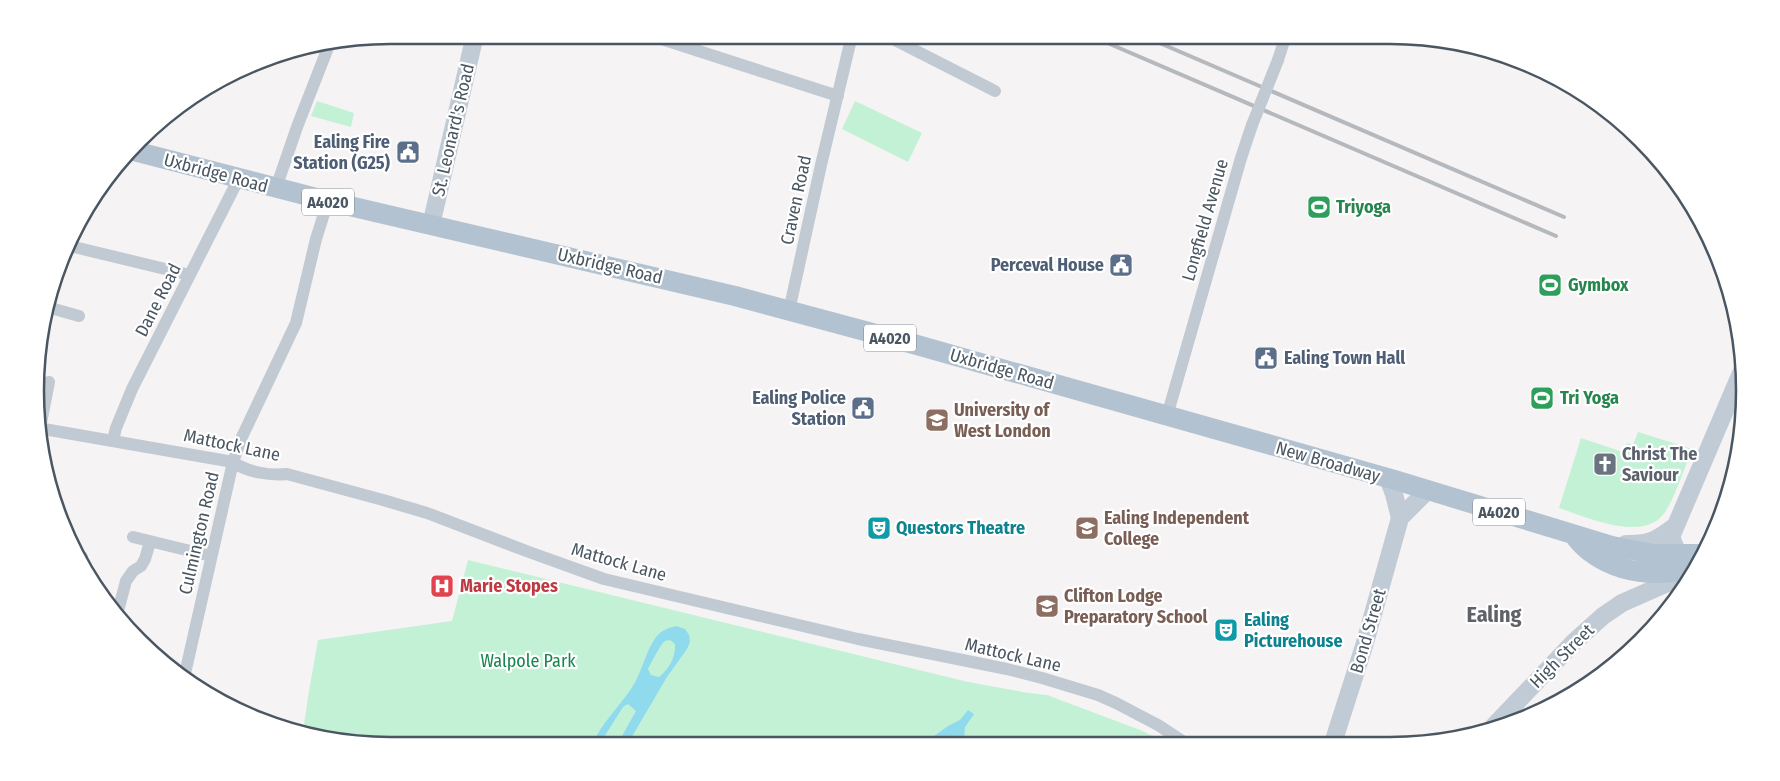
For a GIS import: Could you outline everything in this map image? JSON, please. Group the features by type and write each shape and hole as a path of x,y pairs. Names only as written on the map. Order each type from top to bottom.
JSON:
{"main road":[{"name":"St. Leonard's Road","path":"431,225 468,44"},
{"name":"Uxbridge Road","path":"139,152 328,202 661,278 790,311 1084,392"},
{"path":"1689,565 1678,554 1671,537 1736,384"},
{"name":"New Broadway","path":"1084,392 1388,478 1612,546 1653,554 1678,554"},
{"name":"Bond Street","path":"1388,478 1400,518"},
{"name":"Bond Street","path":"1336,737 1400,518 1428,490"},
{"path":"1577,535 1616,544 1651,543 1674,527"},
{"name":"New Broadway","path":"1577,535 1593,554 1636,572"},
{"path":"1612,546 1626,555 1633,563 1636,572"},
{"name":"A4020","path":"1678,554 1695,554"},
{"name":"A4020","path":"1636,572 1662,574 1686,570"},
{"name":"High Street","path":"1500,719 1574,642 1630,593 1636,572"},
{"name":"High Street","path":"1614,608 1684,574"}],"street":[{"path":"677,44 838,96"},
{"name":"Craven Road","path":"790,311 850,44"},
{"path":"903,44 995,91"},
{"name":"Longfield Avenue","path":"1167,416 1241,158 1283,44"},
{"path":"276,188 327,49"},
{"name":"Dane Road","path":"113,440 132,389 239,178"},
{"name":"Culmington Road","path":"186,671 233,462 241,439 296,322 316,239 328,202"},
{"path":"75,247 190,274"},
{"path":"54,309 79,316"},
{"path":"44,405 49,382"},
{"name":"Mattock Lane","path":"46,429 233,462 241,468 277,476 286,474 419,511 604,579 858,639 998,667 1042,678 1098,696 1122,706 1176,737"},
{"path":"132,537 211,556"},
{"path":"119,607 126,580 133,570 141,566 150,542"}],"green space":[{"path":"317,101 354,113 351,127 311,116"},
{"path":"855,101 922,133 908,162 842,129"},
{"path":"1638,432 1692,449 1674,494 1662,516 1652,523 1640,527 1626,527 1597,521 1559,508 1581,438 1623,452 1627,443 1633,445"},
{"name":"Walpole Park","path":"468,560 968,682 1047,695 1155,737 368,737 323,731 304,726 318,640 452,621"}],"water":[{"path":"676,626 685,629 689,635 690,642 632,737 621,737 636,711 628,704 623,707 604,737 596,737 635,683 656,637","holes":["670,640 675,644 673,658 666,670 659,677 651,675 648,669 664,642"]},
{"path":"968,710 974,714 965,727 964,737 933,737 948,726 960,720"}],"railway":[{"path":"1110,44 1556,236"},
{"path":"1162,44 1564,217"}],"place":[{"name":"Ealing Fire Station (G25)","path":"408,152"},
{"name":"Triyoga","path":"1319,207"},
{"name":"Perceval House","path":"1121,265"},
{"name":"Gymbox","path":"1550,285"},
{"name":"Ealing Town Hall","path":"1266,358"},
{"name":"Tri Yoga","path":"1542,398"},
{"name":"Ealing Police Station","path":"863,408"},
{"name":"University of West London","path":"937,420"},
{"name":"Christ The Saviour","path":"1605,464"},
{"name":"Questors Theatre","path":"879,528"},
{"name":"Ealing Independent College","path":"1087,528"},
{"name":"Marie Stopes","path":"442,586"},
{"name":"Clifton Lodge Preparatory School","path":"1047,606"},
{"name":"Ealing Picturehouse","path":"1226,630"}],"district":[{"name":"Ealing","path":"1494,614"}]}
